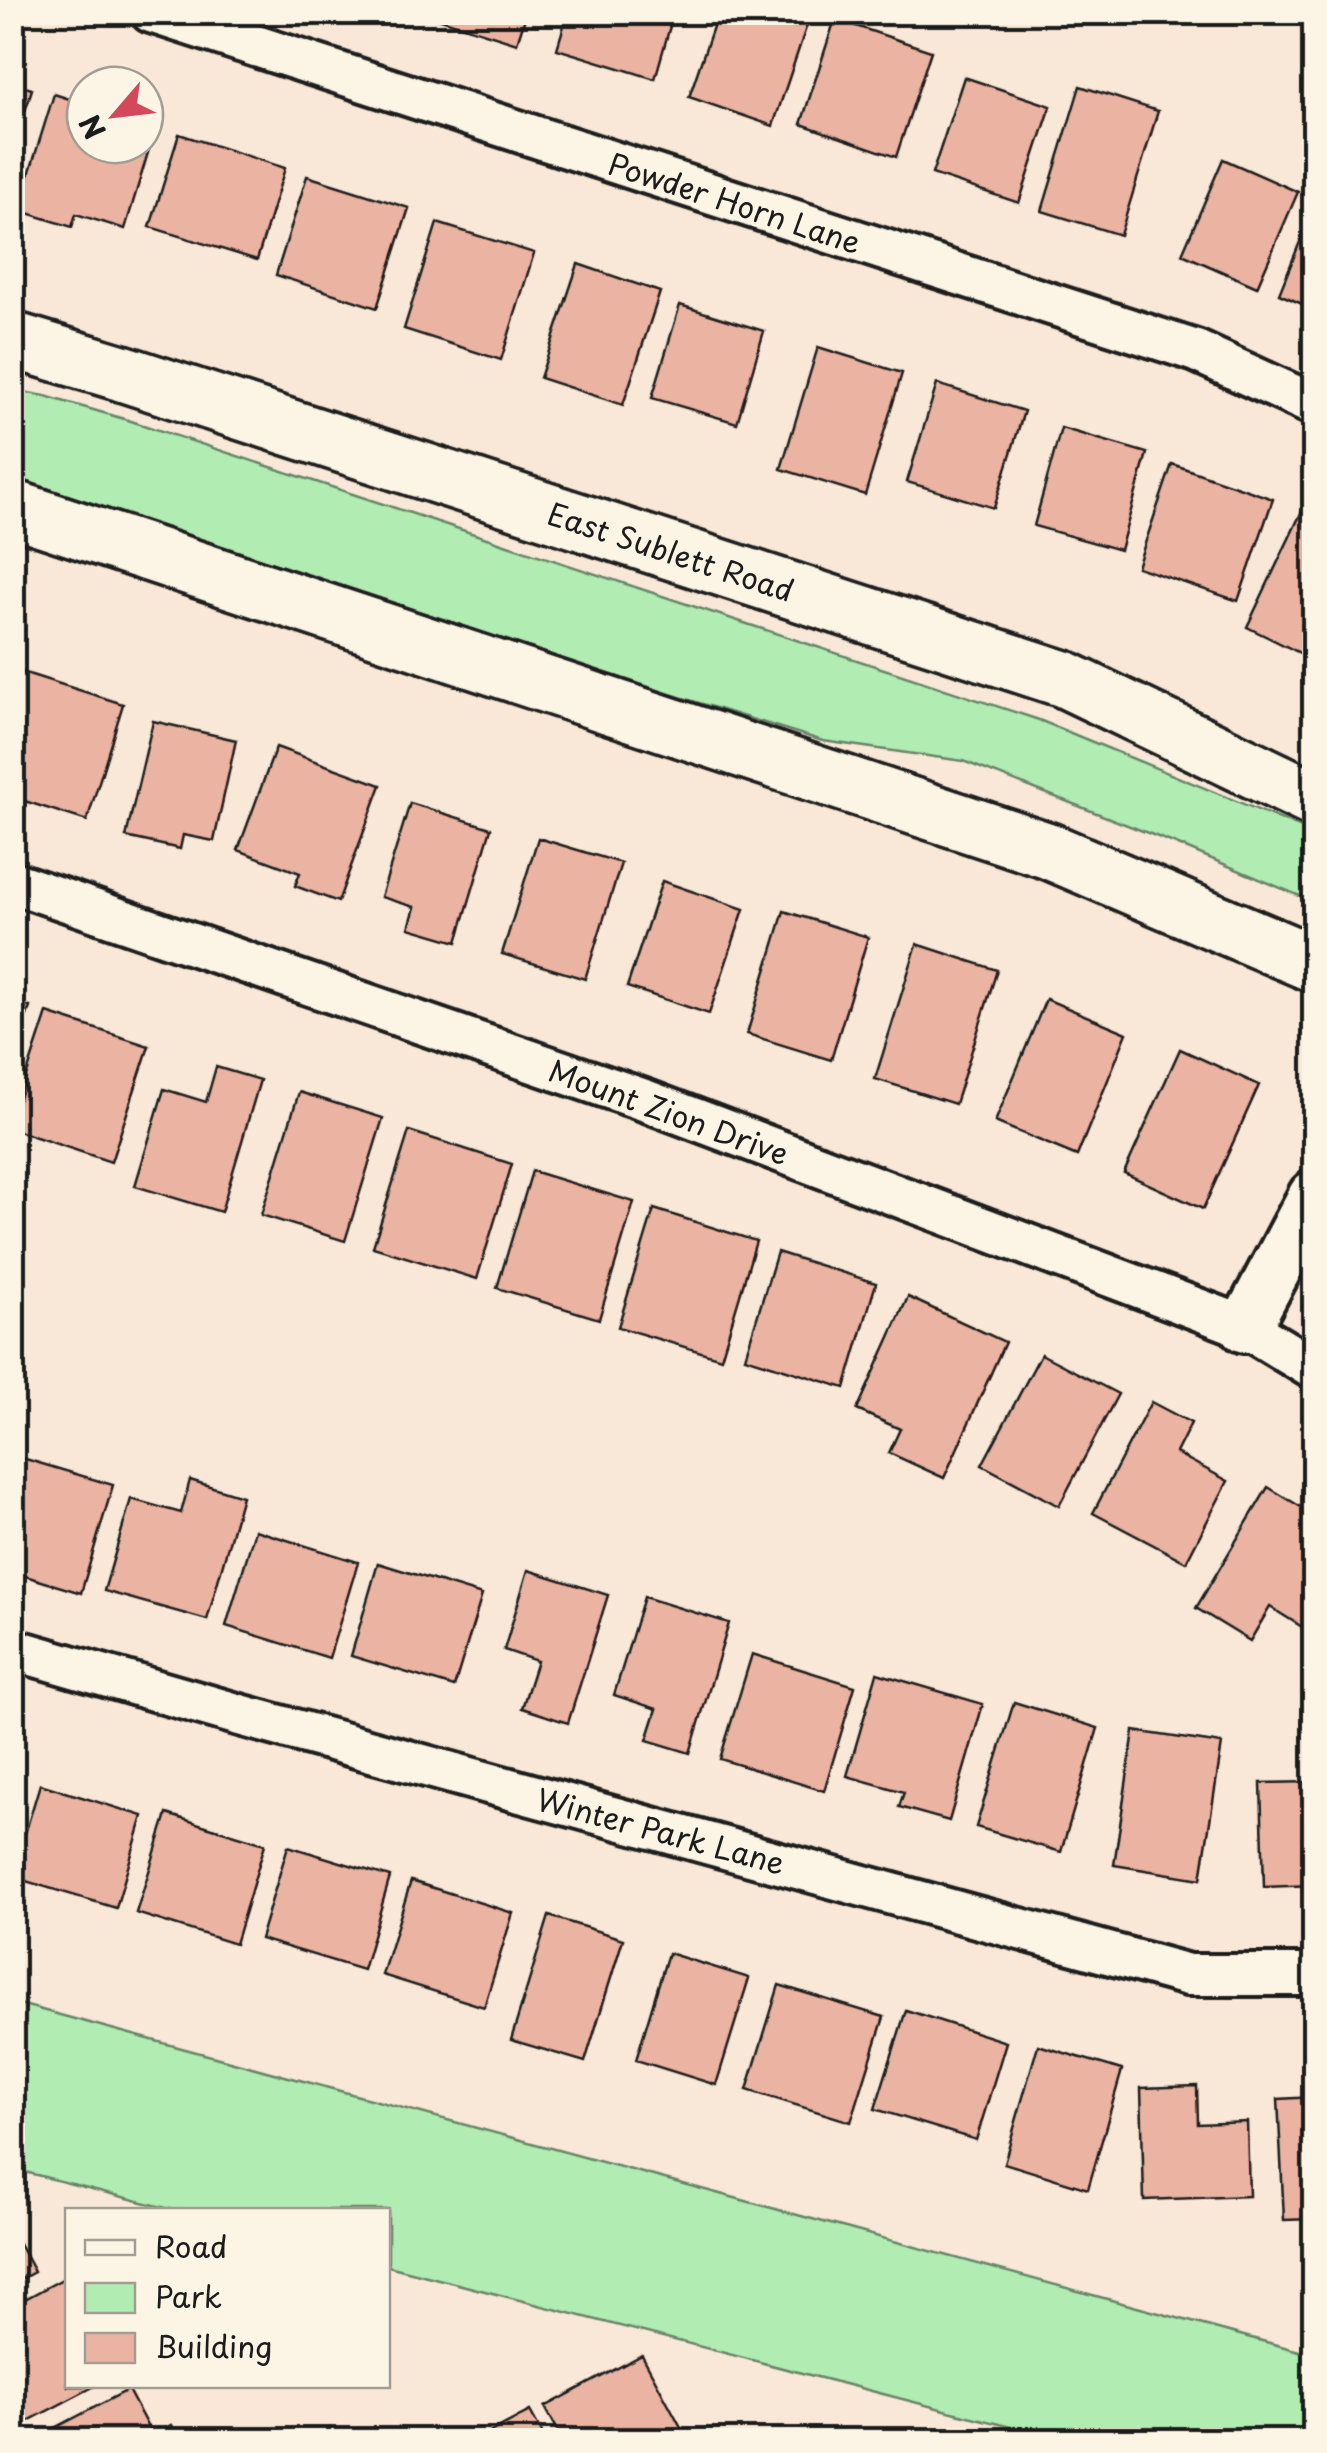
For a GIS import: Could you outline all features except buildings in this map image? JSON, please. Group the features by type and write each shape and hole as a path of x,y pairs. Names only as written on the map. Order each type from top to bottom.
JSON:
{"main road":[{"name":"East Sublett Road","path":"12,340 122,372 1064,679 1314,799"},
{"path":"12,508 1049,850 1314,964"}],"street":[{"name":"Powder Horn Lane","path":"151,12 1196,351 1314,405"},
{"name":"Mount Zion Drive","path":"12,882 647,1101 1245,1327 1314,1369"},
{"path":"1245,1327 1314,1196"},
{"name":"Winter Park Lane","path":"12,1649 1188,1975 1314,1975"}],"green space":[{"path":"13,390 128,420 1039,720 1314,833 1314,902 963,761 823,741 13,477"},
{"path":"12,2002 1314,2355 1314,2440 1061,2440 390,2267 390,2208 166,2208 13,2169"}]}
